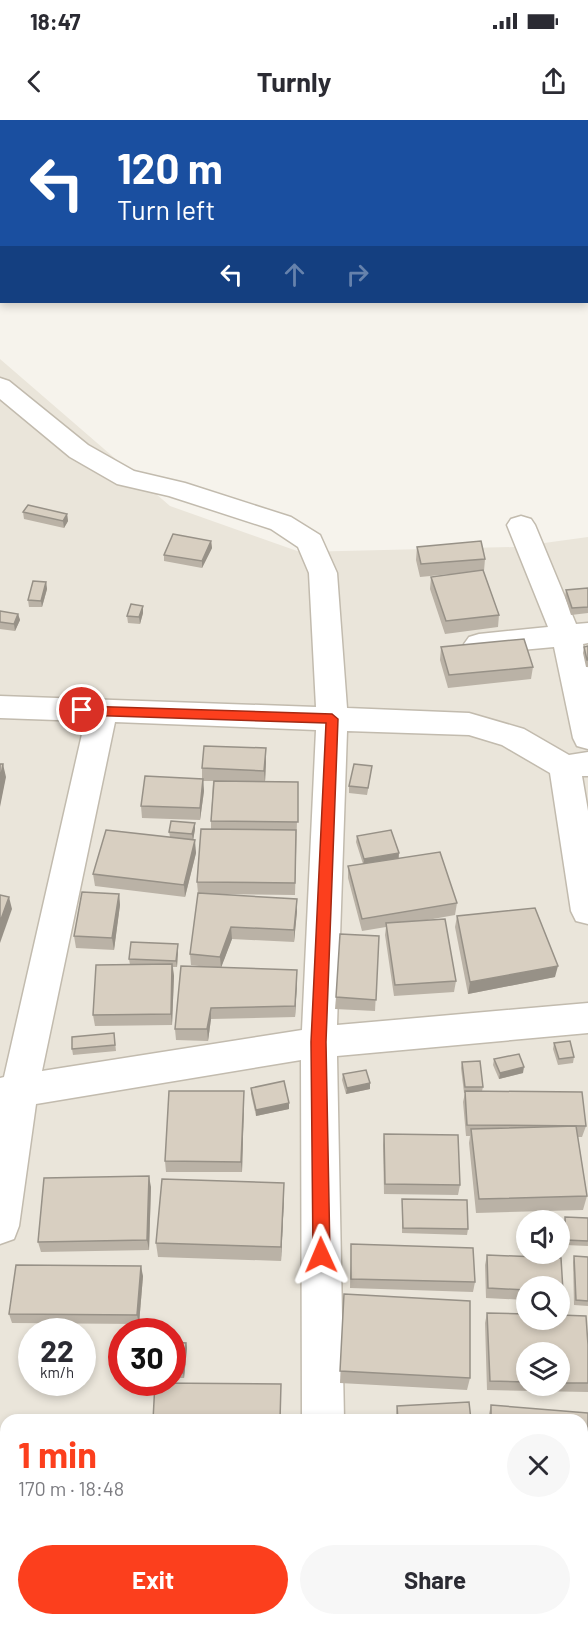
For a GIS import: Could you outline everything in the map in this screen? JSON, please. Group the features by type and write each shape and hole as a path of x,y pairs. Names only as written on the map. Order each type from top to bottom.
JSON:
{"street":[{"path":"0,386 80,451 126,478 175,489 281,523 310,542 322,573 332,719 319,1042 324,1414"},
{"path":"521,525 577,634 588,738"},
{"path":"453,647 577,634"},
{"path":"0,707 469,724 513,737 576,766 588,911"},
{"path":"0,1226 10,1091 102,711"},
{"path":"10,1091 319,1042 588,1017"}],"shaded area":[{"path":"0,359 170,506 300,552 515,547 588,537 588,1414 0,1414"}],"building":[{"path":"28,505 67,514 63,521 23,512"},
{"path":"173,534 211,541 202,561 164,555"},
{"path":"481,541 485,559 421,564 417,547"},
{"path":"483,570 499,615 446,621 431,577"},
{"path":"33,581 46,582 41,601 28,600"},
{"path":"588,588 588,607 572,608 566,590"},
{"path":"131,604 143,606 139,617 127,616"},
{"path":"0,611 18,614 14,624 0,622"},
{"path":"524,639 533,667 449,675 441,647"},
{"path":"588,646 588,660 587,660 584,647"},
{"path":"204,746 266,748 264,771 202,768"},
{"path":"0,764 3,764 0,781"},
{"path":"354,764 372,766 368,788 349,786"},
{"path":"145,776 203,779 200,808 141,806"},
{"path":"214,781 298,782 298,822 211,821"},
{"path":"171,821 195,823 192,834 169,832"},
{"path":"201,829 296,830 295,883 197,882"},
{"path":"106,830 195,840 184,885 93,874"},
{"path":"391,830 399,853 364,859 357,836"},
{"path":"440,852 457,903 362,919 348,866"},
{"path":"82,892 119,894 112,938 74,936"},
{"path":"198,893 297,899 294,930 231,927 220,957 190,954"},
{"path":"0,895 9,897 0,922"},
{"path":"535,908 558,966 470,982 457,916"},
{"path":"445,919 456,981 395,985 386,923"},
{"path":"340,934 379,936 376,1000 336,997"},
{"path":"131,942 178,944 176,961 129,959"},
{"path":"172,964 171,1014 93,1015 96,965"},
{"path":"181,966 297,970 295,1006 211,1008 207,1029 175,1029"},
{"path":"114,1033 115,1045 72,1049 72,1037"},
{"path":"570,1041 574,1057 559,1059 554,1043"},
{"path":"519,1054 524,1067 500,1073 494,1059"},
{"path":"480,1061 483,1087 465,1087 462,1062"},
{"path":"366,1070 370,1083 347,1088 343,1074"},
{"path":"284,1081 289,1103 256,1110 251,1088"},
{"path":"169,1091 244,1091 241,1162 165,1161"},
{"path":"465,1091 582,1092 586,1126 467,1125"},
{"path":"576,1126 587,1196 479,1199 471,1129"},
{"path":"384,1134 458,1135 460,1185 385,1184"},
{"path":"149,1176 147,1240 38,1242 44,1178"},
{"path":"162,1179 284,1183 281,1247 156,1243"},
{"path":"402,1199 467,1200 468,1229 403,1228"},
{"path":"570,1217 588,1218 588,1241 570,1240"},
{"path":"351,1244 473,1248 475,1282 351,1279"},
{"path":"487,1255 516,1256 516,1264 561,1264 562,1276 516,1276 516,1289 488,1288"},
{"path":"574,1256 588,1257 588,1301 576,1300"},
{"path":"16,1265 141,1266 137,1315 9,1314"},
{"path":"344,1294 470,1301 470,1378 340,1371"},
{"path":"487,1313 516,1314 516,1330 570,1330 570,1315 586,1316 588,1383 570,1383 570,1342 516,1342 516,1382 490,1381"},
{"path":"186,1383 281,1384 280,1414 153,1414 154,1396 186,1396"},
{"path":"469,1402 470,1414 398,1414 397,1406"},
{"path":"491,1405 588,1413 588,1414 491,1414"}],"route":[{"path":"82,710 332,719 319,1042 321,1255"}]}
